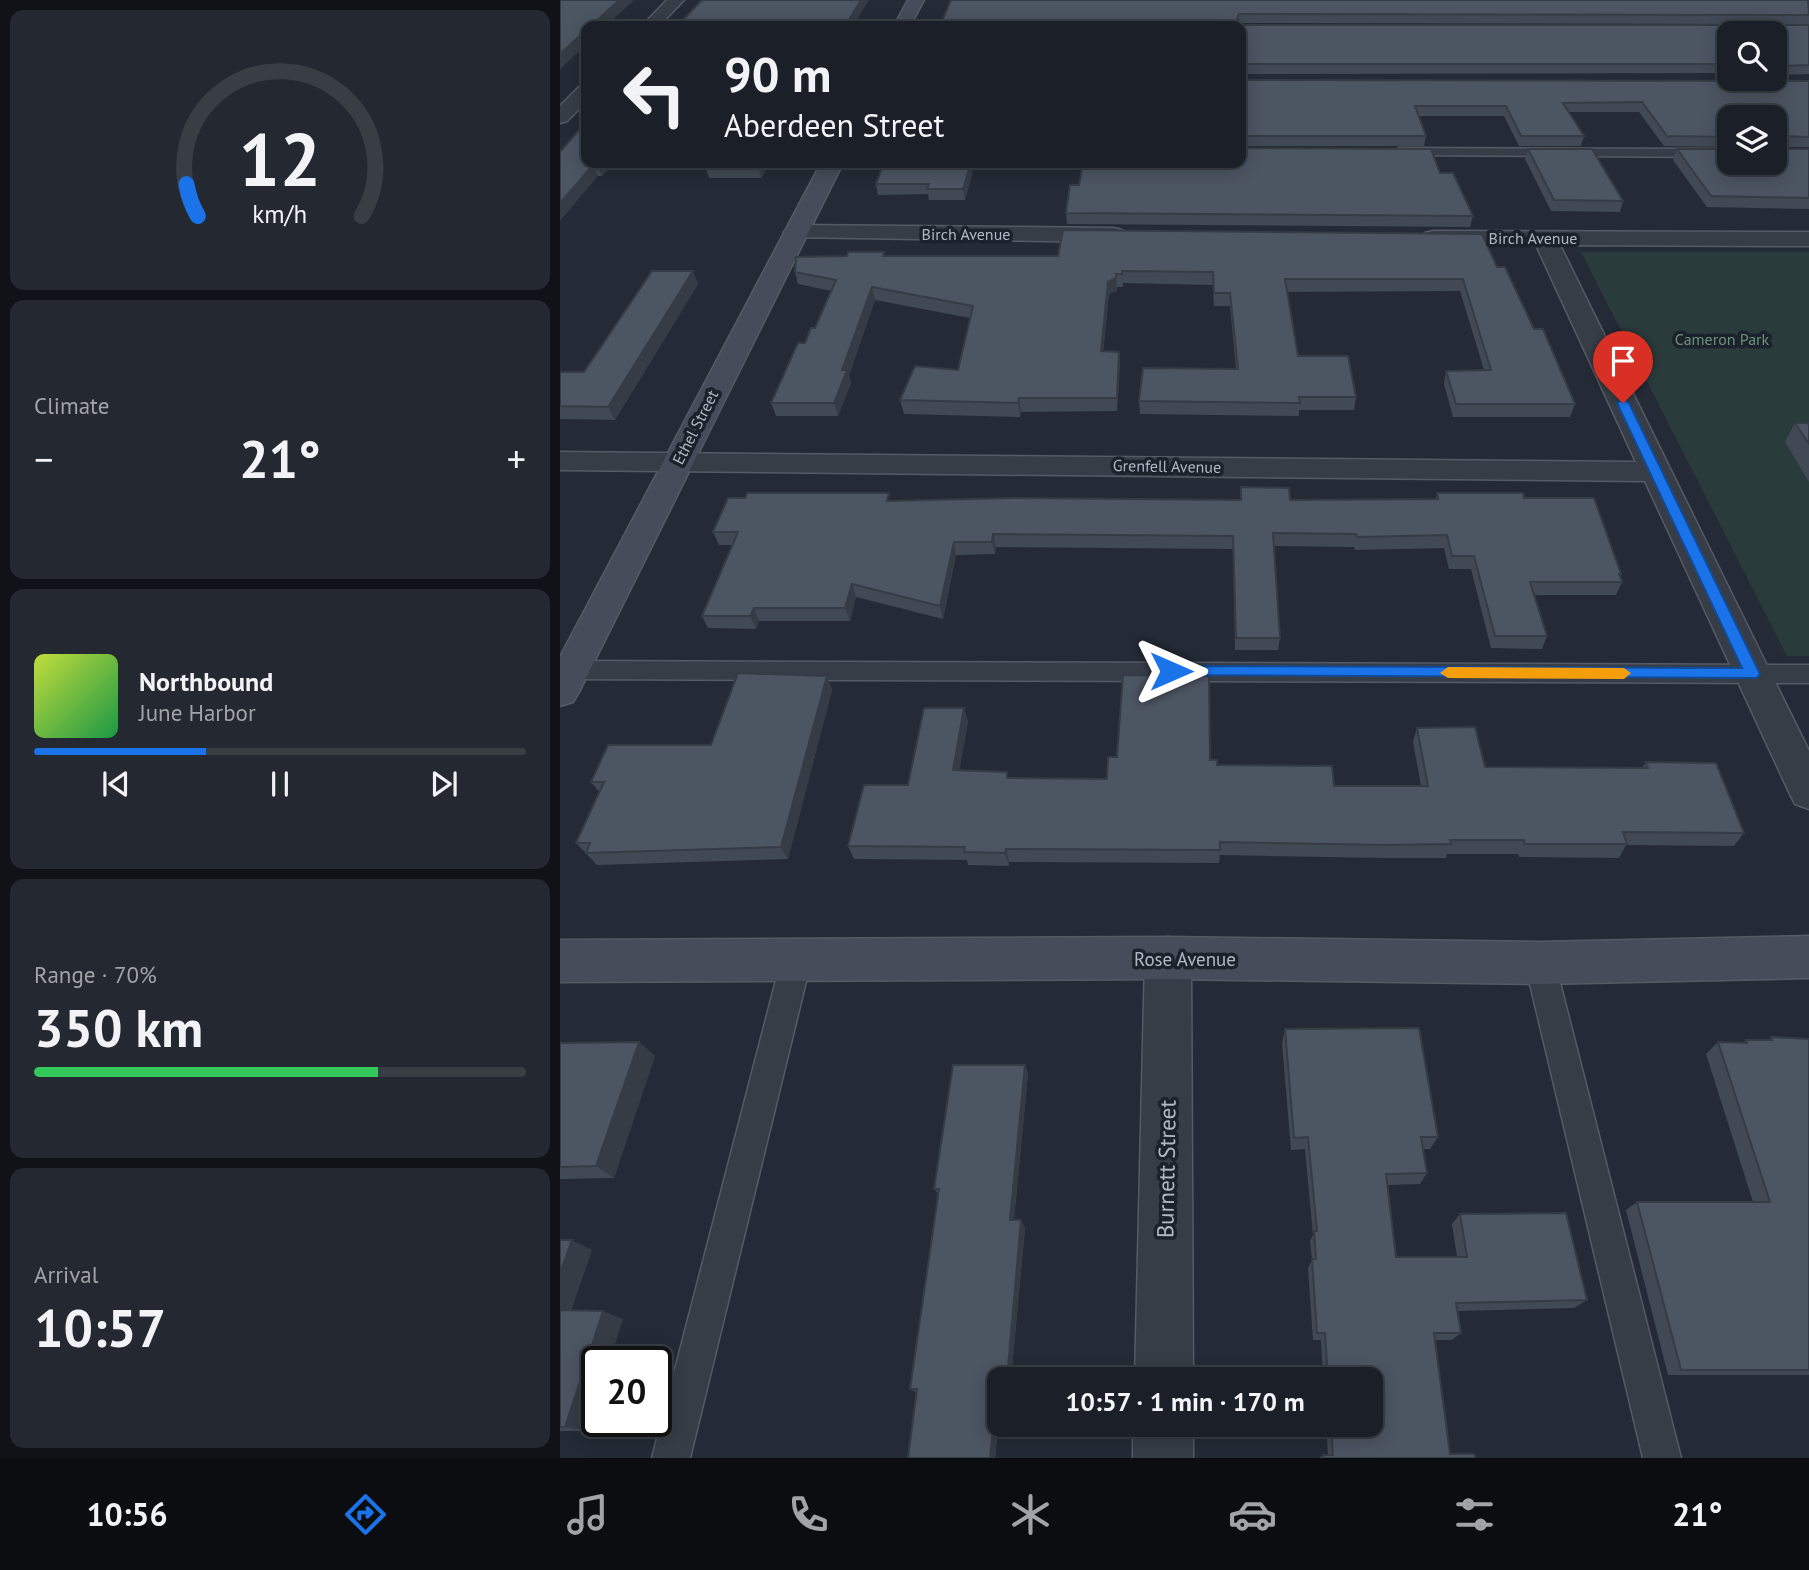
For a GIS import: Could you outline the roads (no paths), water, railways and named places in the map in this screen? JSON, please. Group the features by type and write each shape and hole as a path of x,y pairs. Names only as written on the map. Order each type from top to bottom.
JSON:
{"street":[{"path":"655,21 676,0"},
{"path":"905,21 916,0"},
{"path":"560,117 581,96"},
{"name":"Ethel Street","path":"564,677 829,168"},
{"name":"Birch Avenue","path":"796,232 1143,235"},
{"name":"Birch Avenue","path":"1406,237 1809,239"},
{"path":"1545,239 1809,792"},
{"name":"Grenfell Avenue","path":"560,461 1656,472"},
{"name":"Rose Avenue","path":"560,961 1168,958 1540,963 1809,957"},
{"name":"Burnett Street","path":"1164,1367 1168,958"},
{"path":"1163,1437 1163,1458"}],"lane":[{"path":"1380,152 1717,153"},
{"path":"564,677 1809,674"},
{"path":"671,1458 796,961"},
{"path":"1540,963 1662,1458"}],"park label":[{"name":"Cameron Park","path":"1722,339"}]}
